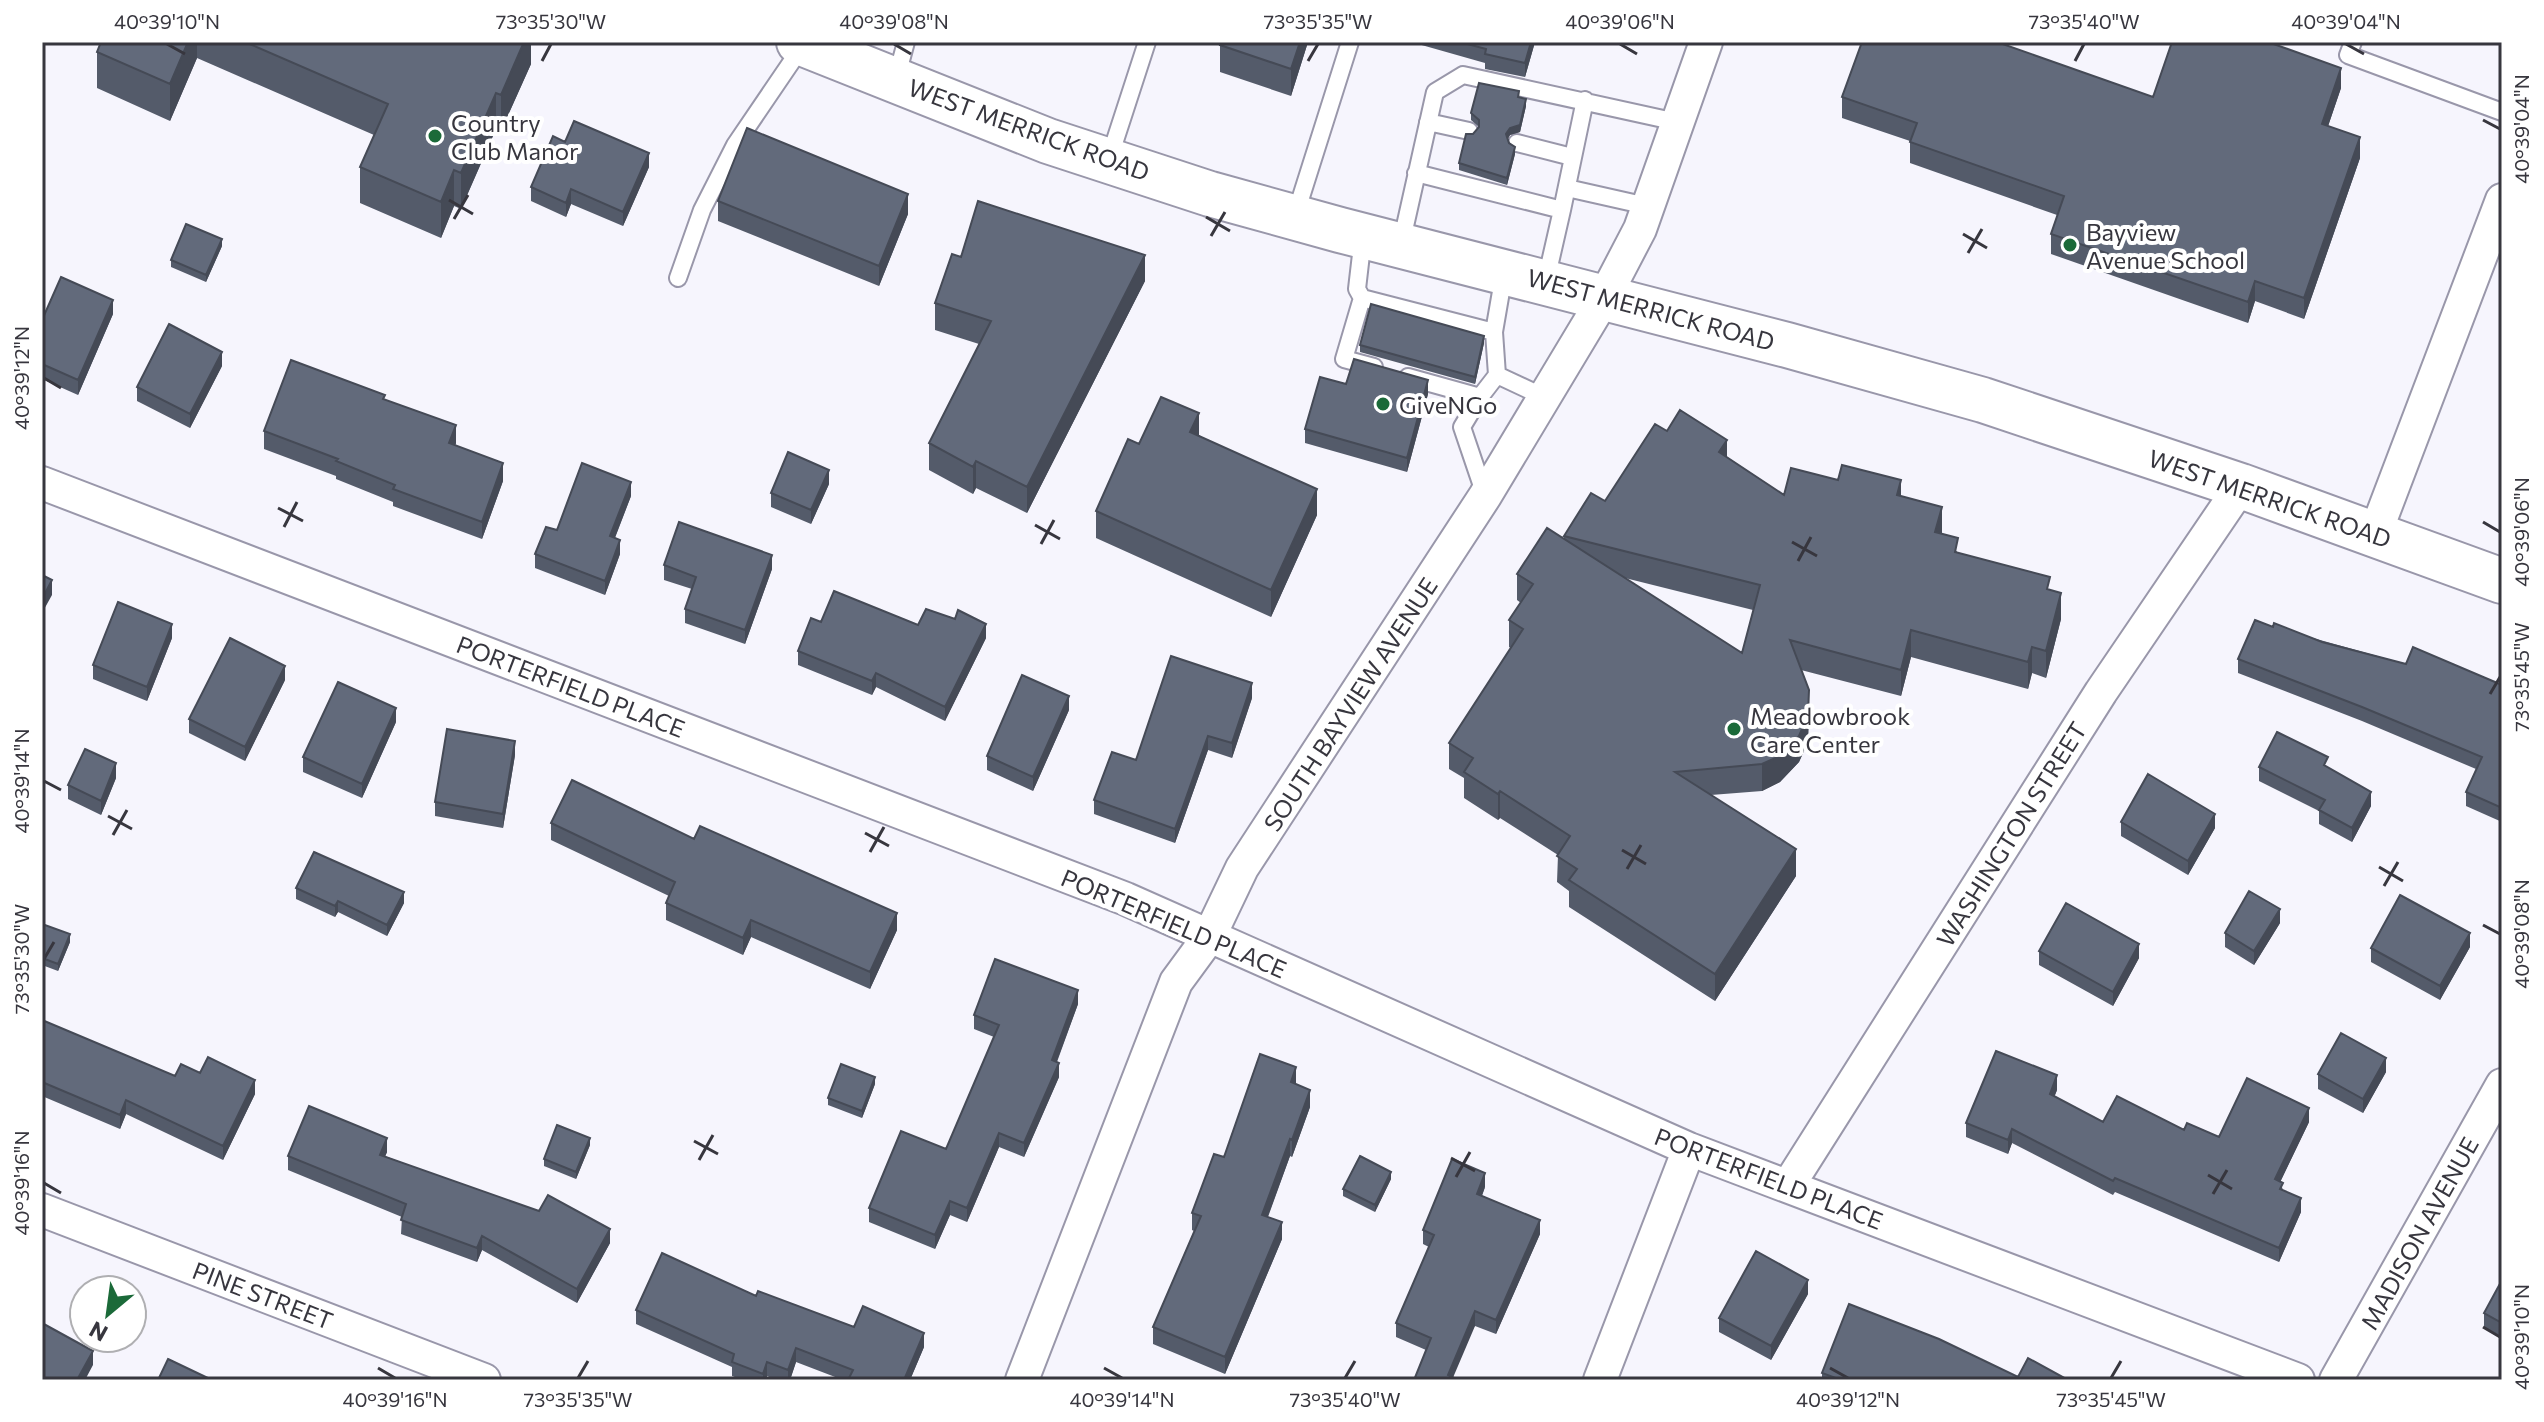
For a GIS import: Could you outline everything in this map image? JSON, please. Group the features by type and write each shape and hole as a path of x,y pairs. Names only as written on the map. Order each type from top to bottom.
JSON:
{"main road":[{"name":"WEST MERRICK ROAD","path":"801,43 901,61 1048,141 1109,161 1295,218 1787,345 1983,400 2241,486 2502,581"}],"street":[{"name":"SOUTH BAYVIEW AVENUE","path":"1022,1380 1176,982 1209,937 1242,868 1485,496 1604,298 1640,229 1706,42"},
{"path":"2375,534 2502,200"},
{"name":"PORTERFIELD PLACE","path":"42,483 1111,893 1689,1149 2298,1380"},
{"name":"WASHINGTON STREET","path":"1788,1186 2101,692 2241,486"},
{"name":"MADISON AVENUE","path":"2336,1380 2502,1085"},
{"path":"1600,1380 1689,1149"},
{"name":"PINE STREET","path":"42,1210 484,1380"}],"lane":[{"path":"1109,161 1147,42"},
{"path":"1295,218 1350,42"},
{"path":"2353,42 2348,55 2502,112"},
{"path":"678,278 702,210 735,145 801,43"},
{"path":"1494,332 1458,329 1411,316 1362,298 1357,289 1416,173 1435,92 1463,75 1677,122"},
{"path":"1485,496 1462,427 1497,375 1494,332 1562,210 1585,100"},
{"path":"1428,122 1469,131"},
{"path":"1517,143 1572,157"},
{"path":"1416,173 1562,210"},
{"path":"1567,188 1647,206"},
{"path":"1362,298 1344,359 1395,368 1480,397"},
{"path":"1497,375 1544,397"}],"building":[{"path":"101,42 188,42 170,84 97,52"},
{"path":"245,42 524,42 501,95 496,93 461,173 454,170 441,202 360,167 388,104"},
{"path":"1221,42 1300,42 1291,69 1220,45"},
{"path":"1460,42 1531,42 1525,63 1485,54 1486,49"},
{"path":"1862,42 1997,42 2153,97 2172,42 2268,42 2341,68 2322,124 2360,137 2304,298 2255,281 2248,302 2051,234 2064,196 1910,142 1917,123 1842,97"},
{"path":"1479,83 1519,91 1518,97 1526,99 1520,125 1510,128 1506,134 1509,143 1515,147 1507,178 1459,163 1466,134 1473,134 1479,127 1479,120 1471,113"},
{"path":"574,121 649,153 623,212 571,189 566,203 531,187 553,136 565,142"},
{"path":"747,128 908,194 879,266 718,201"},
{"path":"978,201 1145,255 1027,487 976,461 973,467 929,443 991,321 935,303 952,254 961,257"},
{"path":"186,224 222,239 206,275 171,260"},
{"path":"61,277 113,300 78,380 42,364 42,320"},
{"path":"1371,304 1484,336 1475,377 1360,345"},
{"path":"169,324 222,352 190,414 137,387"},
{"path":"1354,359 1428,380 1407,458 1305,429 1320,377 1346,384"},
{"path":"291,360 385,395 383,399 456,425 449,443 503,463 482,522 393,489 395,485 336,461 338,459 264,431"},
{"path":"1161,397 1199,413 1190,432 1317,489 1271,590 1096,511 1128,439 1139,444"},
{"name":"Meadowbrook Care Center","path":"1680,410 1727,440 1719,452 1784,495 1791,468 1838,480 1842,465 1901,480 1897,495 1942,507 1935,532 1958,538 1955,552 2050,577 2047,589 2061,593 2046,651 2032,647 2028,662 1911,630 1901,670 1790,640 1809,690 1808,715 1799,736 1780,756 1762,764 1675,772 1796,849 1715,974 1569,880 1577,869 1557,856 1570,836 1464,772 1473,758 1449,743 1523,629 1509,620 1533,584 1517,574 1547,528 1742,653 1760,585 1564,536 1591,493 1605,501 1655,424 1667,431"},
{"path":"788,452 829,470 811,510 771,493"},
{"path":"582,463 631,482 610,536 620,540 605,581 535,554 546,527 557,530"},
{"path":"679,522 772,555 745,630 685,609 696,577 664,565"},
{"path":"42,575 52,580 42,599"},
{"path":"834,591 918,625 926,609 955,619 958,610 986,624 945,707 876,673 872,681 798,651 811,618 821,622"},
{"path":"118,602 172,624 147,687 93,665"},
{"path":"2255,620 2273,627 2274,623 2322,642 2406,664 2413,647 2502,685 2502,808 2466,792 2482,757 2238,659"},
{"path":"230,638 285,666 245,747 189,719"},
{"path":"1171,656 1252,683 1232,743 1208,736 1175,829 1094,800 1112,752 1136,760"},
{"path":"1022,675 1069,696 1033,777 987,756"},
{"path":"338,682 396,708 362,784 303,757"},
{"path":"447,729 515,741 503,814 435,802"},
{"path":"2277,732 2328,757 2324,765 2371,792 2352,828 2319,810 2325,800 2259,767"},
{"path":"85,749 116,763 101,801 68,785"},
{"path":"2148,774 2215,814 2188,861 2121,822"},
{"path":"572,780 694,839 700,826 897,913 870,972 751,920 743,938 666,903 675,882 551,823"},
{"path":"314,852 404,892 387,925 338,901 335,906 296,888"},
{"path":"2249,891 2280,909 2254,951 2225,933"},
{"path":"2400,895 2470,933 2440,986 2371,948"},
{"path":"2066,903 2139,944 2113,992 2039,951"},
{"path":"42,924 70,934 58,964 42,958"},
{"path":"995,959 1078,990 1052,1060 1059,1063 1024,1143 999,1133 967,1208 950,1201 935,1235 869,1208 901,1131 946,1149 999,1025 974,1015"},
{"path":"42,1020 175,1076 181,1064 200,1073 208,1057 255,1080 223,1146 126,1100 120,1115 42,1082"},
{"path":"2341,1033 2386,1058 2363,1099 2318,1074"},
{"path":"1996,1051 2057,1075 2050,1094 2103,1122 2117,1096 2184,1130 2187,1123 2219,1137 2247,1078 2309,1108 2275,1179 2283,1183 2280,1189 2301,1198 2279,1248 2115,1178 2113,1181 2012,1129 2008,1140 1966,1123"},
{"path":"1260,1054 1296,1067 1291,1082 1310,1090 1262,1215 1282,1222 1225,1357 1153,1327 1201,1216 1192,1213 1214,1154 1224,1157"},
{"path":"841,1064 875,1077 862,1111 828,1098"},
{"path":"309,1106 387,1138 380,1155 539,1211 548,1195 610,1229 577,1289 482,1236 477,1248 401,1220 406,1204 288,1156"},
{"path":"557,1125 590,1138 576,1172 544,1159"},
{"path":"1360,1156 1391,1172 1375,1205 1343,1189"},
{"path":"1452,1159 1485,1173 1477,1194 1540,1220 1496,1320 1475,1311 1448,1375 1458,1380 1414,1380 1431,1338 1396,1323 1434,1235 1423,1230"},
{"path":"1756,1251 1808,1280 1771,1346 1719,1318"},
{"path":"662,1253 756,1296 758,1291 854,1327 863,1306 924,1333 904,1380 848,1380 853,1370 796,1348 788,1370 767,1362 763,1374 732,1362 734,1354 636,1310"},
{"path":"2502,1280 2502,1323 2484,1313"},
{"path":"1849,1304 1939,1339 2018,1377 2028,1358 2068,1380 1841,1380 1822,1373"},
{"path":"42,1323 68,1337 68,1354 91,1354 77,1380 42,1380"},
{"path":"168,1359 212,1380 158,1380"}],"place":[{"name":"Country Club Manor","path":"435,136"},
{"name":"Bayview Avenue School","path":"2070,245"},
{"name":"GiveNGo","path":"1383,404"},
{"name":"Meadowbrook Care Center","path":"1734,729"}]}
